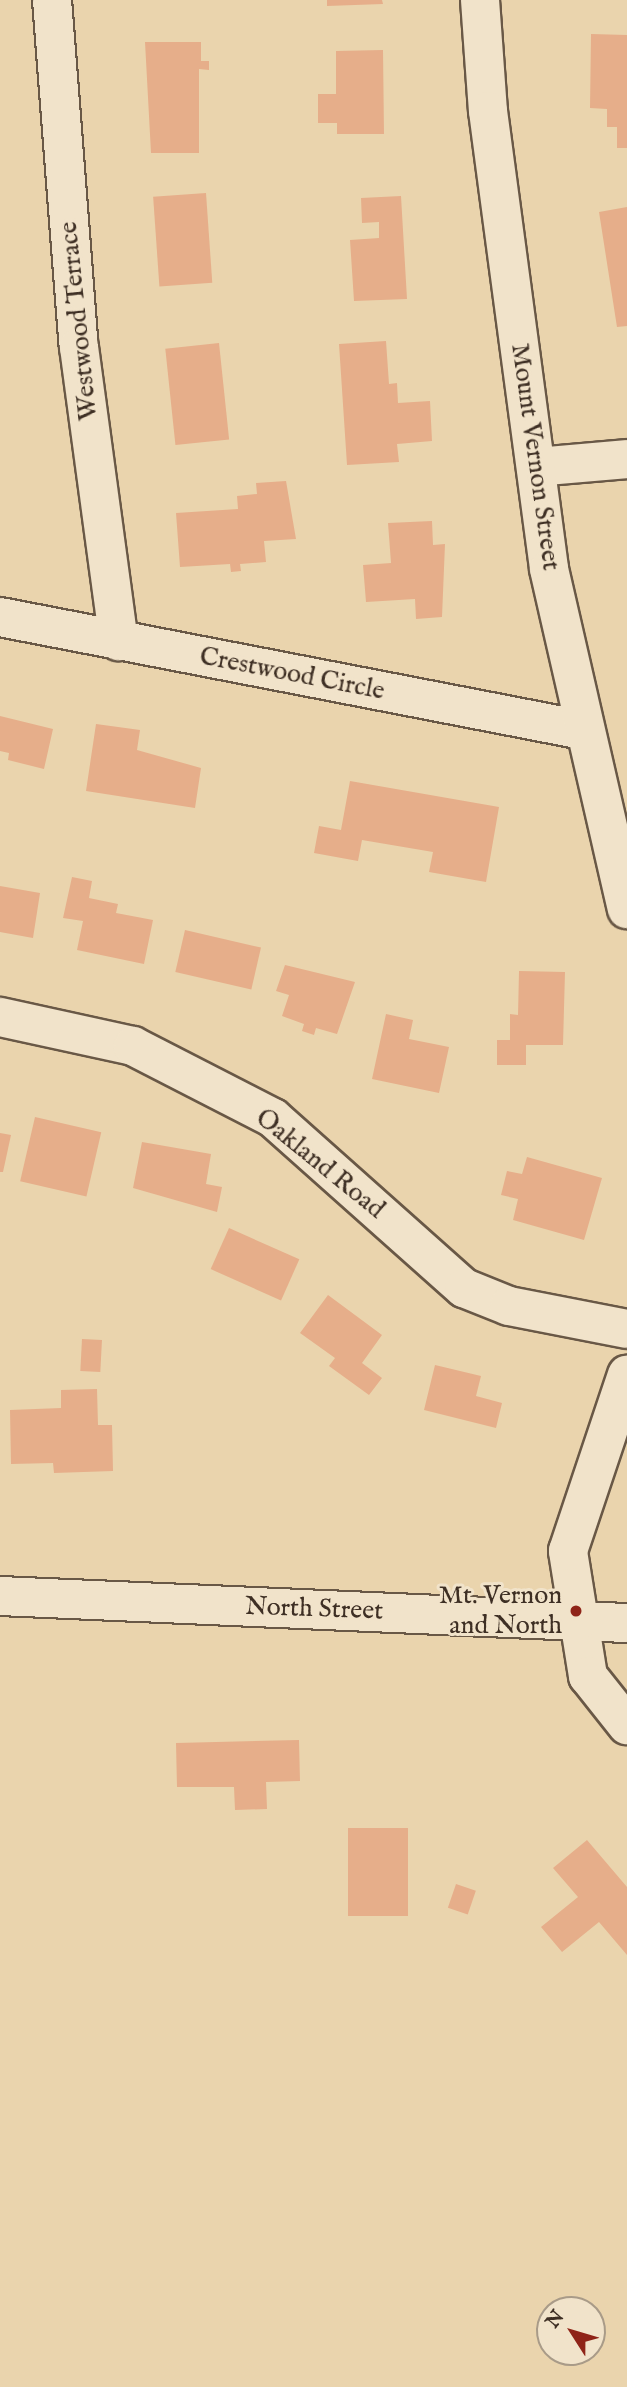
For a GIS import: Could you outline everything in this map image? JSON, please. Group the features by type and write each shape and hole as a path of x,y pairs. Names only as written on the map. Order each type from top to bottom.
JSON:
{"street":[{"name":"Westwood Terrace","path":"52,0 79,347 119,640"},
{"name":"Mount Vernon Street","path":"480,0 536,467 583,730 627,909"},
{"path":"536,467 627,459"},
{"name":"Crestwood Circle","path":"0,617 583,730"},
{"name":"Oakland Road","path":"0,1017 133,1046 273,1118 464,1288 509,1306 627,1329"},
{"path":"627,1375 568,1551 587,1676 627,1725"},
{"name":"North Street","path":"0,1596 627,1623"}],"building":[{"path":"327,0 382,0 383,4 327,6"},
{"path":"591,34 627,35 627,148 617,148 617,127 607,127 607,109 590,108"},
{"path":"145,42 201,42 201,61 209,61 209,70 199,69 199,153 151,153"},
{"path":"383,50 384,134 337,134 337,123 318,123 318,94 336,94 336,51"},
{"path":"206,193 212,283 159,286 153,197"},
{"path":"401,196 407,299 354,301 350,240 379,238 379,222 362,223 361,198"},
{"path":"627,207 627,326 617,327 599,212"},
{"path":"386,341 389,384 397,383 398,403 430,401 432,441 397,444 399,462 347,465 339,344"},
{"path":"219,343 229,439 175,445 165,349"},
{"path":"286,481 296,539 264,541 266,562 240,564 241,571 231,572 230,564 180,567 176,513 238,509 237,496 257,494 256,483"},
{"path":"432,521 433,545 445,544 442,617 416,619 415,599 366,602 363,565 391,563 388,523"},
{"path":"0,716 53,729 44,769 8,760 9,753 0,751"},
{"path":"96,724 140,730 137,750 201,768 195,808 86,791"},
{"path":"350,781 499,807 486,882 429,872 433,852 362,840 358,861 314,853 319,826 341,830"},
{"path":"72,877 92,881 89,898 118,904 116,913 153,920 144,964 77,950 83,921 63,918"},
{"path":"0,886 40,893 33,938 0,932"},
{"path":"185,930 261,948 251,989 175,972"},
{"path":"285,965 355,982 337,1034 316,1028 314,1035 302,1031 304,1024 282,1016 289,995 276,991"},
{"path":"519,971 565,972 563,1045 526,1045 526,1065 497,1065 497,1040 510,1040 510,1014 518,1015"},
{"path":"386,1014 413,1020 409,1039 449,1047 439,1093 372,1079"},
{"path":"35,1117 101,1132 86,1197 20,1181"},
{"path":"0,1133 11,1135 3,1172 0,1172"},
{"path":"142,1142 211,1154 206,1184 222,1187 217,1212 133,1188"},
{"path":"527,1157 602,1178 584,1240 513,1220 518,1199 501,1195 507,1171 522,1174"},
{"path":"229,1228 299,1259 281,1300 211,1269"},
{"path":"328,1295 382,1335 362,1363 382,1378 369,1395 329,1366 335,1358 300,1333"},
{"path":"82,1339 102,1340 100,1372 80,1371"},
{"path":"435,1365 481,1376 476,1396 502,1403 496,1428 424,1410"},
{"path":"97,1389 98,1425 112,1425 113,1471 54,1473 53,1463 11,1464 10,1410 61,1408 61,1390"},
{"path":"299,1740 300,1781 266,1782 267,1809 235,1810 234,1787 177,1787 176,1743"},
{"path":"348,1828 408,1828 408,1916 348,1916"},
{"path":"587,1840 627,1887 627,1955 599,1922 562,1952 541,1927 578,1897 553,1868"},
{"path":"456,1884 476,1891 468,1914 448,1908"}],"place":[{"name":"Mt. Vernon and North","path":"576,1611"}]}
